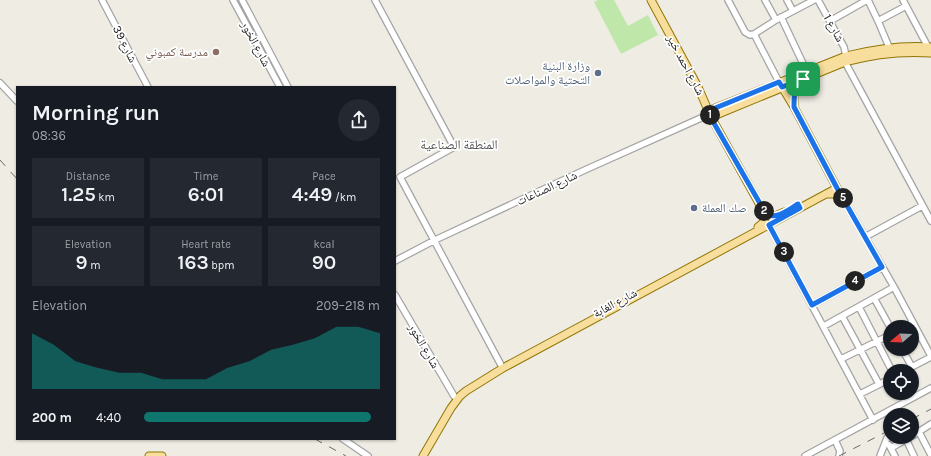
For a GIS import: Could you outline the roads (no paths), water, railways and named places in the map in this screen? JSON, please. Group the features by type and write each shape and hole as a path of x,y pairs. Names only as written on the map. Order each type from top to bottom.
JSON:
{"main road":[{"name":"شارع احمد خير","path":"651,0 698,87 710,114 766,214"},
{"path":"710,114 780,85 807,72 846,59 889,47 902,46 930,49"},
{"path":"780,85 803,79 846,59 892,52 930,49"},
{"path":"794,107 795,88 803,79"},
{"path":"780,85 794,107 836,186"},
{"name":"شارع الغابة","path":"418,456 454,396 464,386 501,364 759,226 764,222 766,214 775,216 827,194 836,186"},
{"name":"شارع الغابة","path":"423,456 454,403 466,391 504,368 769,225 799,206 836,186"},
{"path":"827,194 835,193 842,196"},
{"path":"149,456 162,456"}],"street":[{"name":"شارع 39","path":"102,0 147,86"},
{"name":"شارع الخور","path":"233,0 279,86"},
{"name":"شارع الخور","path":"242,0 287,86"},
{"path":"375,0 454,148 400,177 501,364"},
{"path":"728,0 745,32 750,35 814,0"},
{"path":"765,0 779,19 807,72"},
{"path":"787,0 793,11"},
{"name":"شارع 1","path":"818,0 844,47 846,59 931,222"},
{"path":"830,21 867,0 889,47"},
{"path":"903,0 930,49"},
{"path":"878,21 906,6"},
{"path":"754,34 780,85"},
{"path":"257,45 264,41"},
{"path":"0,83 16,100"},
{"name":"شارع الصناعات","path":"396,260 435,240 587,169 710,114"},
{"path":"836,186 912,320"},
{"path":"865,237 922,206"},
{"path":"769,225 873,420"},
{"path":"812,305 882,267"},
{"path":"824,326 894,287"},
{"name":"شارع الخور","path":"396,297 454,396"},
{"path":"874,298 886,320"},
{"path":"859,307 888,364"},
{"path":"842,316 879,384"},
{"path":"918,364 931,357 919,334"},
{"path":"841,359 883,338"},
{"path":"860,394 883,382"},
{"path":"898,408 931,388"},
{"path":"805,456 883,416"},
{"path":"931,424 919,432 931,455"},
{"path":"344,440 368,456"},
{"path":"835,440 840,451 839,456"},
{"path":"880,456 885,444"},
{"path":"888,444 895,456"},
{"path":"891,448 897,444"},
{"path":"910,444 914,456"}],"railway":[{"path":"0,160 16,178"},
{"path":"919,415 931,409"},
{"path":"839,456 883,434"},
{"path":"317,440 346,456"}],"place":[{"name":"مدرسة كمبوني","path":"216,52"},
{"name":"وزارة البنية التحتية والمواصلات","path":"598,73"},
{"name":"صك العملة","path":"694,208"}],"district":[{"name":"المنطقة الصناعية","path":"459,144"}]}
